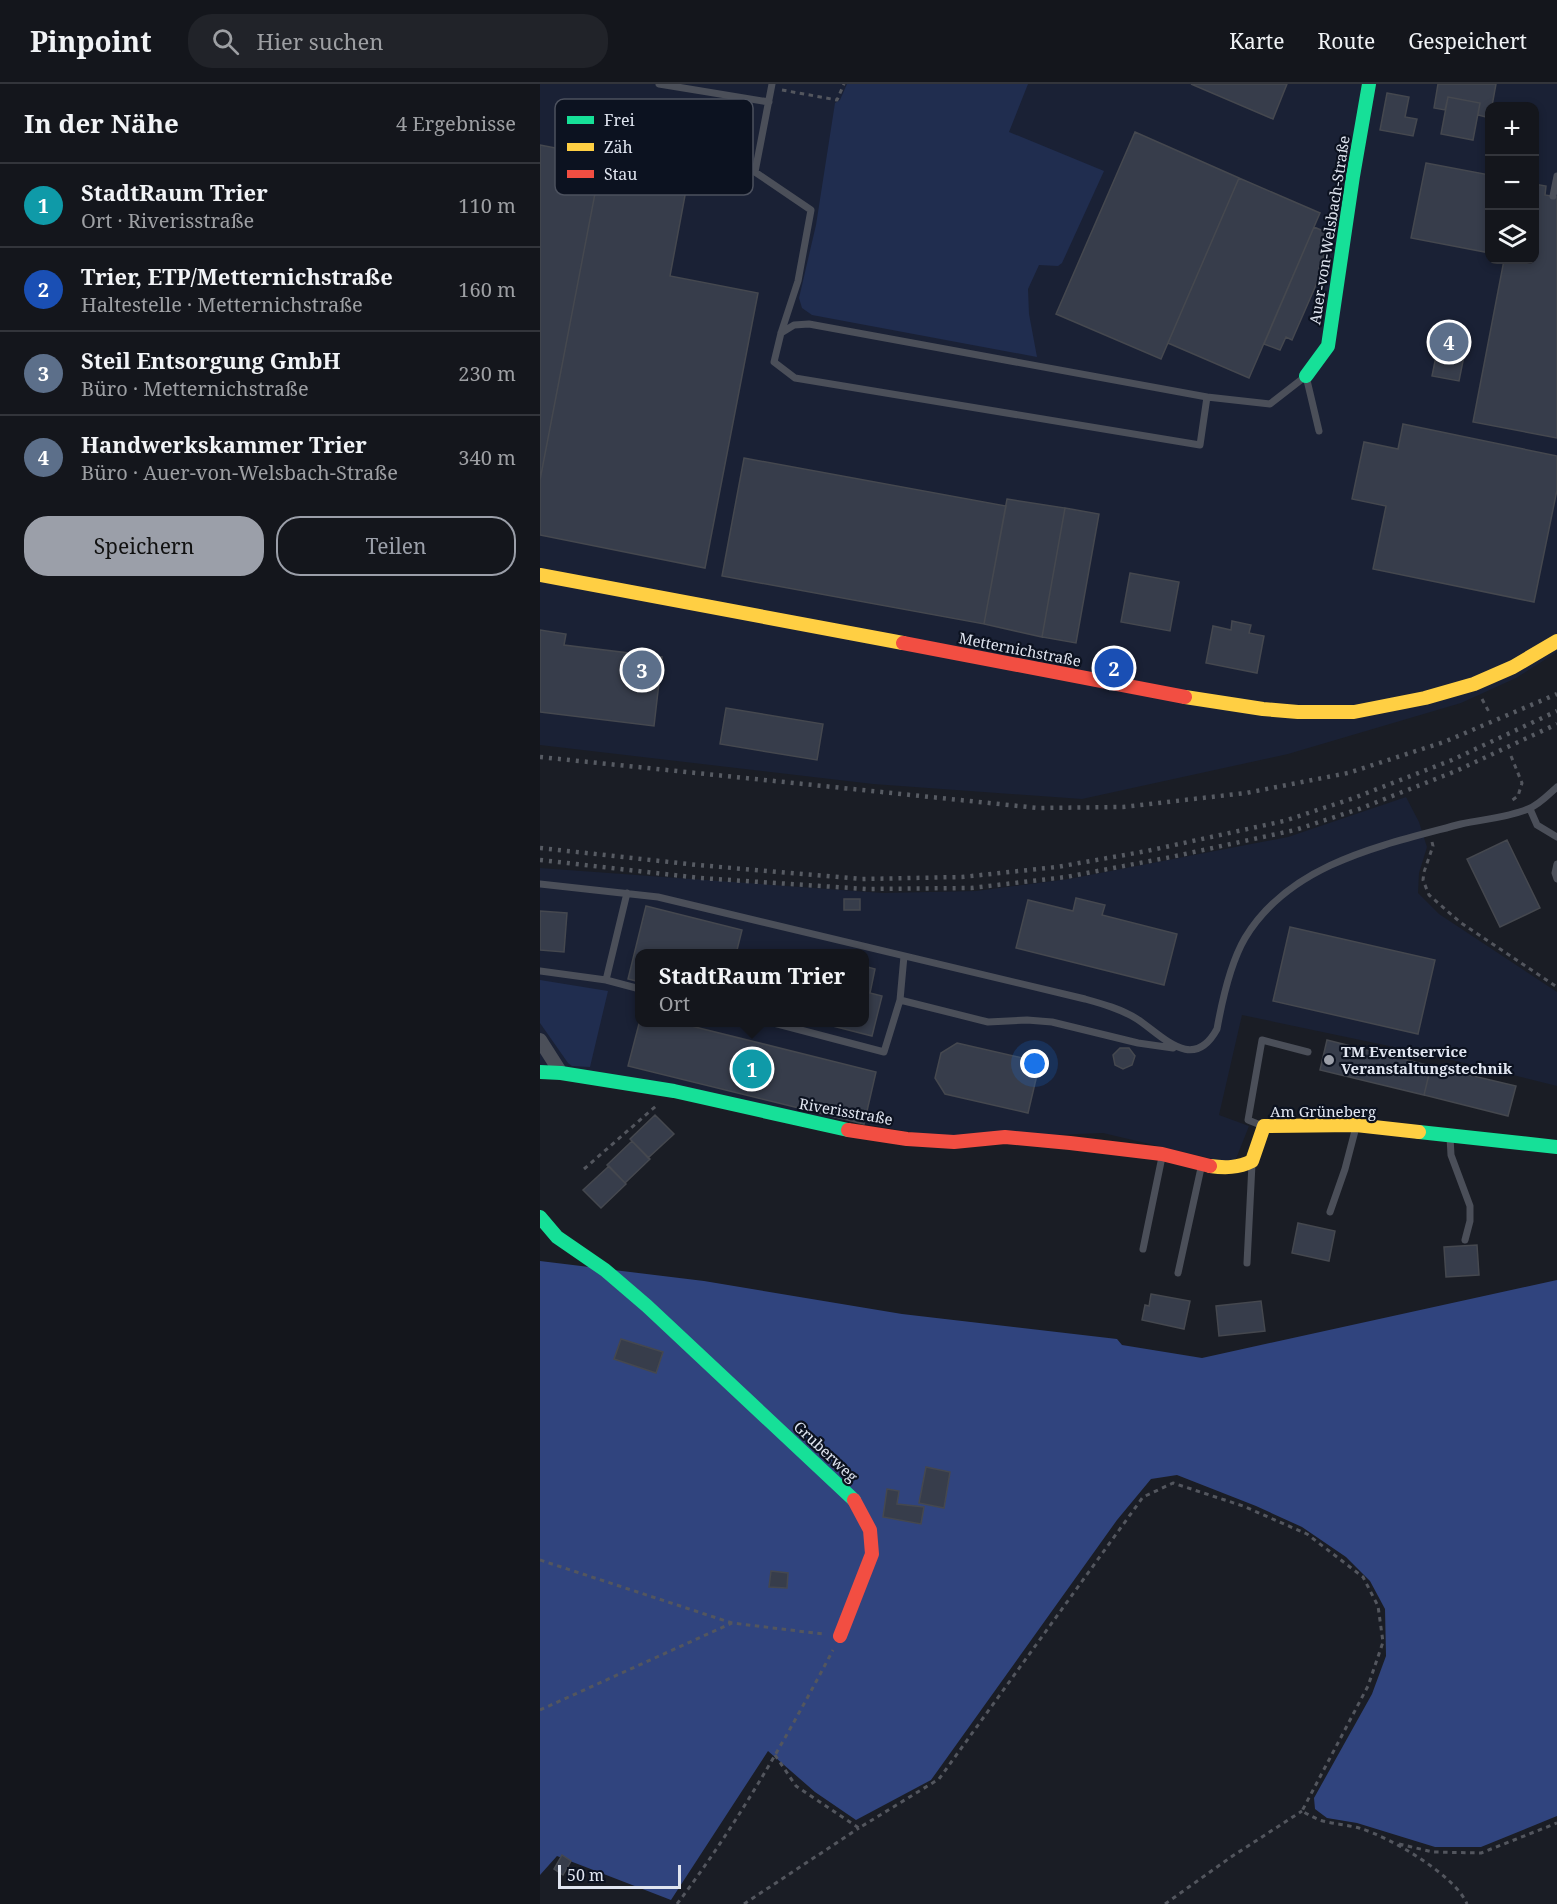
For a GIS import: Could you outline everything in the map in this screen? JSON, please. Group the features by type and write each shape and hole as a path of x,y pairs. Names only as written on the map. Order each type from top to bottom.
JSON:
{"street":[{"name":"Auer-von-Welsbach-Straße","path":"1306,376 1328,346 1369,84"},
{"name":"Metternichstraße","path":"540,575 905,643 1156,693 1298,712 1354,712 1425,698 1474,684 1514,667 1557,641"},
{"path":"540,1040 561,1073"},
{"name":"Riverisstraße","path":"540,1072 561,1073 674,1091 850,1131 907,1139 954,1142 1016,1138 1156,1153"},
{"name":"Am Grüneberg","path":"1252,1161 1264,1126 1356,1125 1557,1147"},
{"path":"1156,1153 1223,1168 1242,1166 1252,1161"},
{"name":"Gruberweg","path":"540,1217 556,1237 605,1270 647,1306 853,1499 870,1530 872,1554 840,1636"}],"lane":[{"path":"659,84 751,99"},
{"path":"772,86 755,172 811,210 798,281 774,362 795,378 1200,445 1207,397"},
{"path":"753,99 769,102"},
{"path":"1553,196 1557,176"},
{"path":"781,333 794,326 809,324 1207,397 1270,404 1306,376 1319,431"},
{"path":"900,1000 988,1022 1027,1020 1052,1022 1138,1043 1193,1049 1207,1043 1217,1029 1238,954 1245,938 1276,899 1323,869 1362,851 1530,808 1557,787"},
{"path":"1530,808 1537,825 1557,837"},
{"path":"1557,864 1555,873 1557,879"},
{"path":"540,884 658,897 1085,999 1113,1007 1136,1019 1176,1048"},
{"path":"606,980 627,893"},
{"path":"786,1027 884,1052 900,1000 904,956"},
{"path":"540,971 606,980 635,988"},
{"path":"1264,1126 1248,1120 1262,1040 1308,1052"},
{"path":"1330,1212 1345,1169 1356,1125"},
{"path":"1450,1134 1451,1155 1470,1206 1466,1240"},
{"path":"1143,1249 1156,1153"},
{"path":"1247,1263 1252,1161"},
{"path":"1178,1273 1202,1165"}],"path":[{"path":"772,86 837,100 844,84"},
{"path":"1508,802 1518,796 1522,783 1511,756"},
{"path":"1430,833 1433,846 1423,880 1429,895 1461,923 1557,987"},
{"path":"584,1169 674,1091"},
{"path":"744,1904 859,1828 939,1779 1143,1497 1173,1483 1243,1506 1307,1534 1363,1576 1378,1606 1383,1642 1368,1686 1302,1811 1164,1904"},
{"path":"540,1560 732,1623 840,1636 775,1755 736,1819 677,1904"},
{"path":"540,1710 732,1623"},
{"path":"775,1755 796,1786 859,1828"},
{"path":"1302,1811 1320,1821 1359,1828 1397,1844 1432,1867 1463,1894 1467,1904"},
{"path":"1397,1844 1433,1851 1480,1853 1557,1823"}],"shaded area":[{"path":"540,84 1557,84 1557,652 1516,678 1461,703 1288,754 1082,799 873,784 540,745"},
{"path":"847,84 1028,84 1009,132 1104,171 1062,263 1058,266 1039,265 1028,289 1029,314 1037,357 812,315 802,308 799,298 816,225 835,103 840,100"},
{"path":"1406,797 1419,822 1427,847 1419,873 1418,893 1439,914 1557,992 1557,1086 1432,1055 1242,1015 1219,1115 1249,1126 1234,1164 1103,1133 952,1139 540,1069 540,868 883,893 976,891 1069,879 1288,837"},
{"path":"540,980 608,991 590,1067 572,1066 568,1063 540,1023"},
{"path":"540,1261 704,1281 902,1314 1117,1339 1122,1345 1202,1358 1557,1280 1557,1816 1481,1847 1435,1847 1357,1823 1327,1818 1315,1809 1314,1798 1372,1694 1386,1656 1385,1609 1370,1581 1346,1557 1302,1527 1177,1475 1151,1479 1117,1520 931,1780 856,1820 815,1792 768,1751 671,1900 557,1856 540,1875"}],"building":[{"path":"1191,84 1287,84 1273,119"},
{"path":"1438,84 1496,84 1493,102 1485,102 1485,117 1478,115 1480,103 1448,97 1445,110 1434,108"},
{"path":"1387,93 1409,97 1405,117 1417,119 1413,136 1380,130"},
{"path":"1448,97 1480,103 1473,140 1441,134"},
{"path":"1135,132 1239,178 1161,359 1056,314"},
{"path":"540,145 555,148 555,195 595,195 540,480"},
{"path":"1426,163 1485,174 1485,252 1411,238"},
{"path":"1239,178 1320,213 1249,378 1168,343"},
{"path":"1539,185 1546,186 1545,195 1557,197 1557,438 1473,422 1503,264 1539,264"},
{"path":"595,195 685,195 670,276 758,293 705,568 540,535 540,480"},
{"path":"1314,227 1328,233 1321,249 1326,251 1319,268 1323,269 1292,340 1286,337 1280,350 1264,344"},
{"path":"1439,341 1466,346 1459,381 1432,376"},
{"path":"1403,424 1557,456 1557,490 1534,602 1373,569 1386,506 1352,499 1364,442 1398,449"},
{"path":"744,458 1006,506 984,624 722,576"},
{"path":"1007,499 1065,508 1042,637 984,624"},
{"path":"1065,508 1099,514 1076,643 1042,637"},
{"path":"1130,573 1179,582 1170,631 1121,622"},
{"path":"1232,621 1251,625 1249,633 1264,636 1257,673 1206,663 1213,626 1231,630"},
{"path":"540,630 566,634 564,645 662,657 654,726 540,712"},
{"path":"726,708 823,724 817,760 720,744"},
{"path":"1507,840 1540,908 1500,927 1467,859"},
{"path":"1076,898 1105,905 1102,915 1177,934 1164,985 1016,948 1028,900 1073,911"},
{"path":"844,899 860,899 860,910 844,910"},
{"path":"646,906 742,930 737,949 635,949"},
{"path":"540,911 567,913 564,952 540,950"},
{"path":"1290,927 1435,960 1418,1034 1273,1001"},
{"path":"635,951 635,981 628,979"},
{"path":"869,967 875,969 870,993 882,996 872,1036 837,1027 869,1027"},
{"path":"638,1027 695,1027 876,1072 864,1124 628,1066"},
{"path":"1327,1040 1431,1066 1424,1095 1320,1070"},
{"path":"957,1043 1040,1062 1028,1113 945,1094 935,1078 941,1053"},
{"path":"1120,1048 1129,1048 1135,1056 1132,1065 1123,1069 1115,1065 1113,1055"},
{"path":"1431,1066 1516,1086 1508,1116 1424,1095"},
{"path":"655,1115 674,1134 648,1158 630,1139"},
{"path":"632,1141 650,1159 625,1183 607,1165"},
{"path":"609,1166 626,1184 601,1208 583,1190"},
{"path":"1298,1223 1335,1231 1329,1261 1292,1253"},
{"path":"1477,1245 1479,1275 1446,1277 1444,1247"},
{"path":"1151,1294 1190,1301 1184,1329 1142,1320 1145,1305 1149,1306"},
{"path":"1261,1301 1265,1331 1219,1336 1216,1306"},
{"path":"621,1339 663,1352 656,1373 614,1359"},
{"path":"926,1467 950,1472 944,1508 919,1503"},
{"path":"887,1489 899,1491 897,1504 924,1507 921,1524 883,1517"},
{"path":"771,1571 788,1573 787,1588 769,1587"},
{"path":"562,1855 571,1861 563,1875 554,1869"}],"railway":[{"path":"540,757 1038,808 1123,807 1246,793 1348,773 1444,742 1557,694"},
{"path":"540,848 697,865 862,879 962,877 1057,867 1147,851 1284,821 1354,798 1452,760 1557,711"},
{"path":"540,860 700,878 866,889 971,888 1066,877 1295,830 1359,809 1456,771 1557,724"}],"traffic: fast":[{"path":"1306,376 1328,346 1369,84"},
{"path":"540,1072 561,1073 674,1091 848,1130"},
{"path":"1419,1132 1557,1147"},
{"path":"540,1217 557,1237 605,1270 647,1306 854,1500"}],"traffic: slow":[{"path":"540,575 903,643"},
{"path":"1185,697 1263,709 1298,712 1354,712 1425,698 1474,684 1513,667 1557,641"},
{"path":"1210,1166 1231,1167 1252,1161 1264,1126 1356,1125 1419,1132"}],"traffic: jam":[{"path":"903,643 1185,697"},
{"path":"848,1130 907,1139 954,1142 1005,1137 1070,1143 1162,1154 1210,1166"},
{"path":"840,1636 872,1554 870,1530 854,1500"}],"place":[{"name":"Handwerkskammer Trier","path":"1449,342"},
{"name":"Trier, ETP/Metternichstraße","path":"1114,668"},
{"name":"Steil Entsorgung GmbH","path":"642,670"},
{"name":"TM Eventservice Veranstaltungstechnik","path":"1329,1060"},
{"name":"StadtRaum Trier","path":"752,1069"}]}
